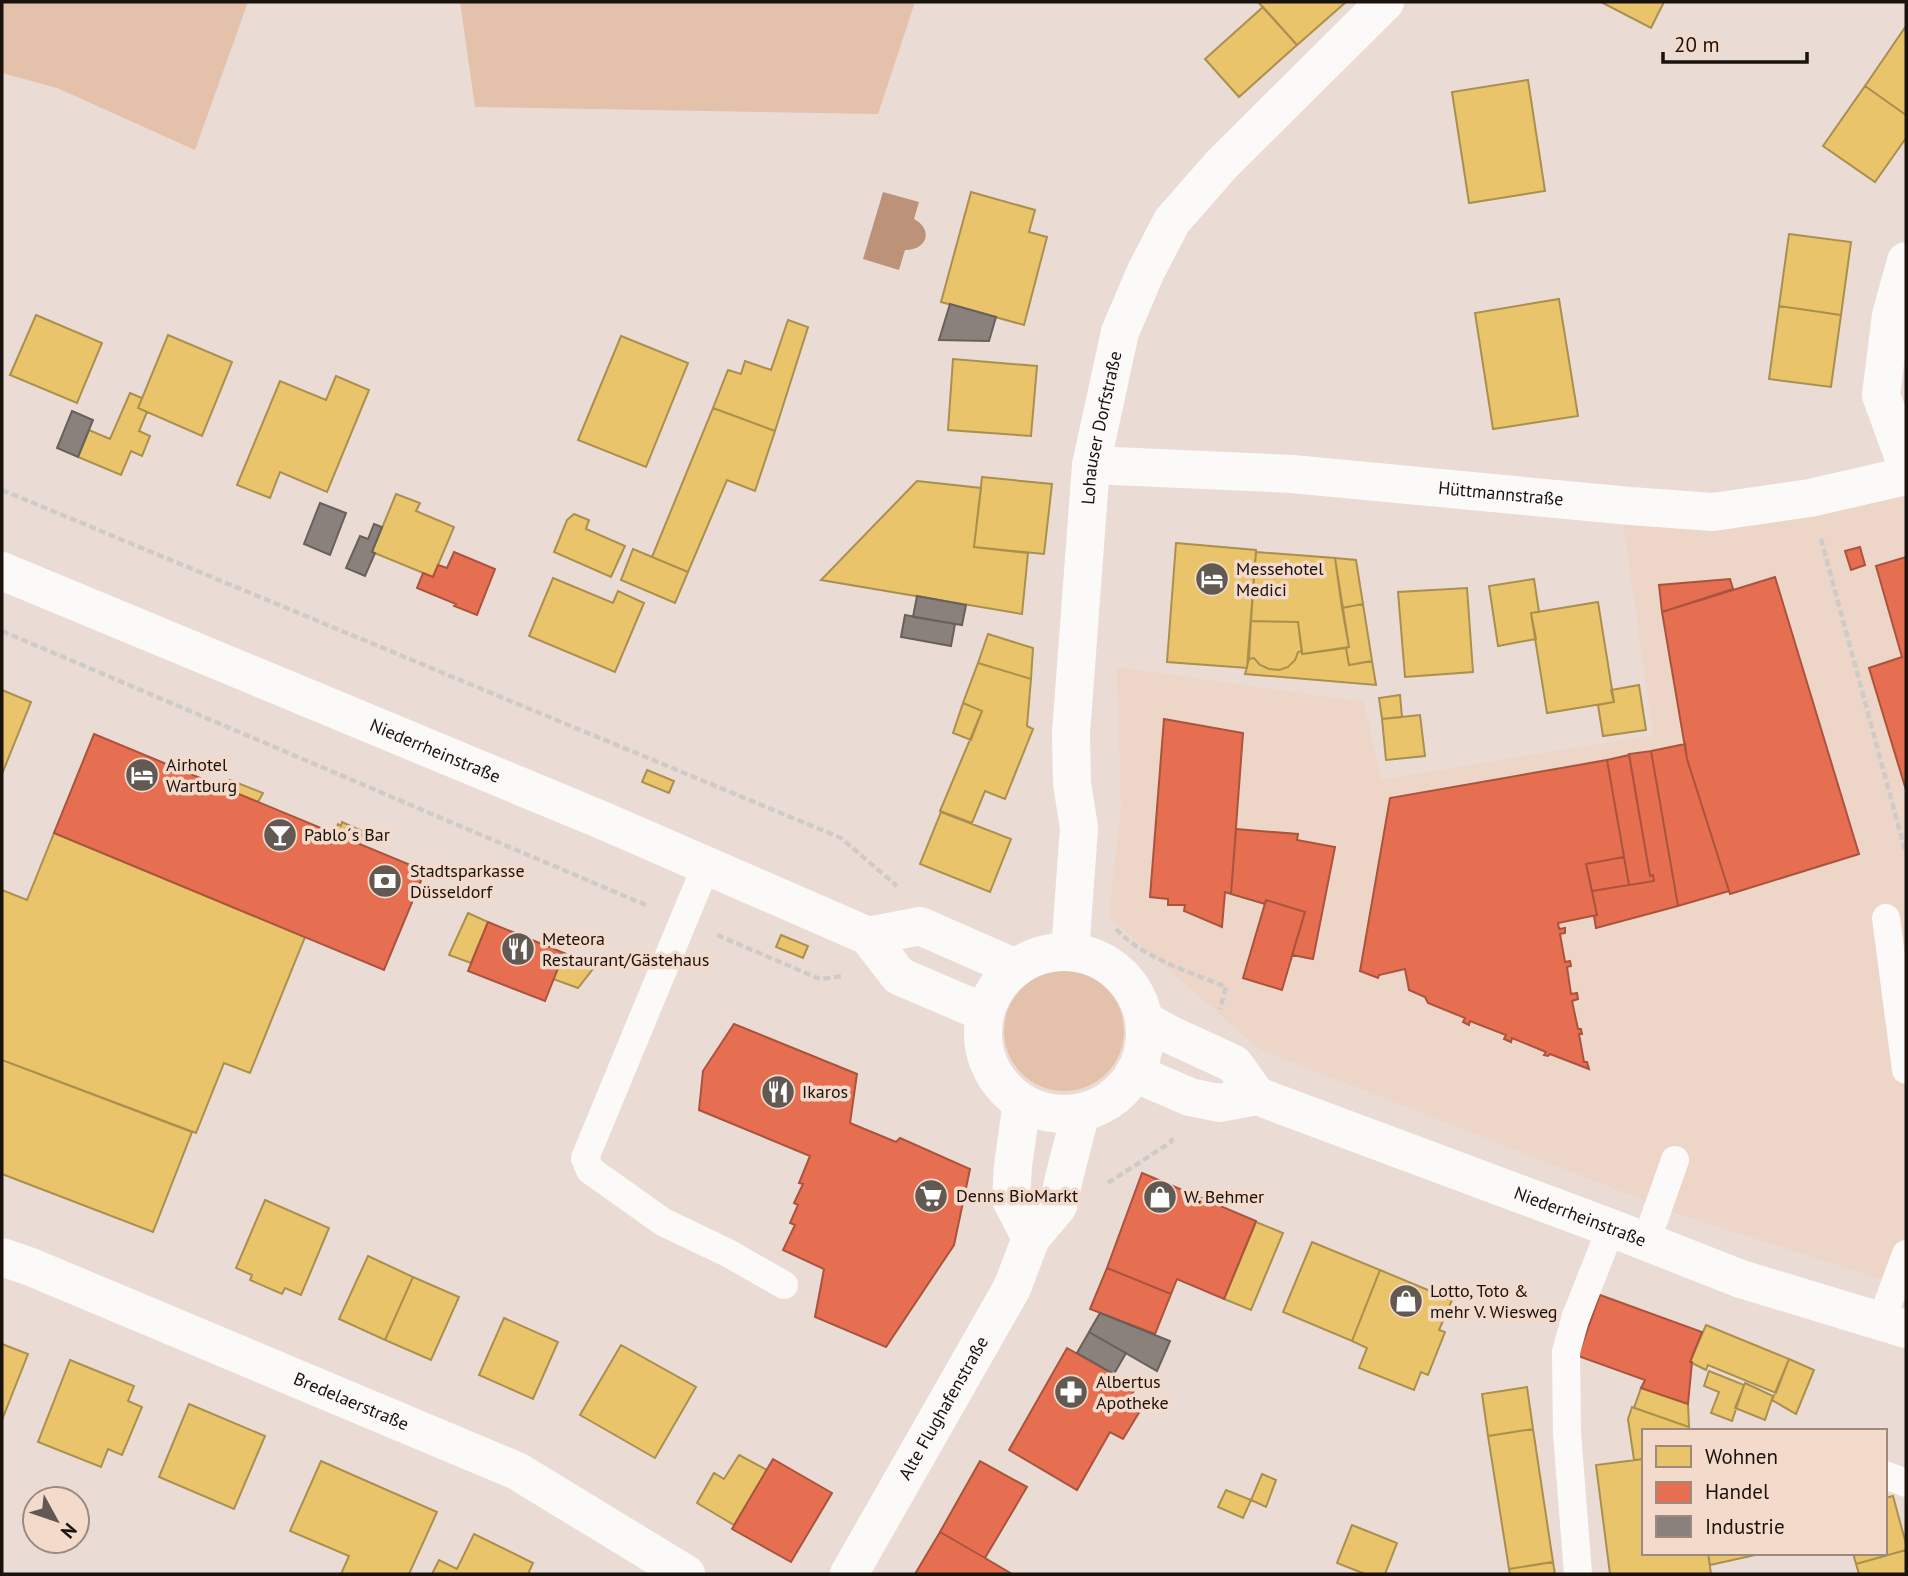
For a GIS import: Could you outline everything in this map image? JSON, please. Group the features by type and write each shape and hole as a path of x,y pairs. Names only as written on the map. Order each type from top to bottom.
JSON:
{"street":[{"name":"Lohauser Dorfstraße","path":"1070,952 1079,828 1072,783 1071,733 1091,465 1120,332 1146,271 1172,221 1214,173 1385,2"},
{"path":"1906,261 1891,315 1881,395 1906,464"},
{"name":"Hüttmannstraße","path":"1091,465 1292,474 1713,512 1810,498 1906,476"},
{"name":"Niederrheinstraße","path":"2,571 604,821 868,936 899,976 985,1013"},
{"path":"868,936 920,926 1016,968"},
{"path":"1050,952 1070,952 1104,962 1131,986 1144,1020 1145,1038 1135,1073 1125,1086 1112,1098 1097,1106 1066,1114 1036,1109 1006,1089 993,1073 983,1034 985,1013 1002,980 1032,958 1050,952"},
{"path":"1135,1073 1190,1097 1219,1103 1257,1096 1234,1064 1144,1020"},
{"name":"Niederrheinstraße","path":"1257,1096 1741,1279 1894,1325"},
{"path":"1022,1102 1010,1200 1031,1238"},
{"name":"Alte Flughafenstraße","path":"849,1574 1012,1288 1031,1238 1058,1206 1081,1112"},
{"name":"Bredelaerstraße","path":"2,1257 44,1272 517,1471 686,1574"}],"lane":[{"path":"706,866 585,1158 590,1170 663,1222 728,1253 784,1285"},
{"path":"1886,918 1906,1070"},
{"path":"1646,1242 1675,1160"},
{"path":"1578,1574 1567,1433 1566,1352 1575,1319 1611,1228"},
{"path":"1894,1325 1906,1254"},
{"path":"1887,1476 1906,1483"}],"path":[{"path":"2,490 841,838 904,893"},
{"path":"1810,498 1906,855"},
{"path":"2,631 820,979"},
{"path":"1074,890 1108,895 1111,924 1134,946 1226,987 1207,1051"}],"shaded area":[{"path":"2,2 248,2 195,150 57,88 2,73"},
{"path":"460,2 915,2 878,114 475,107"},
{"path":"883,192 919,202 914,219 924,228 926,234 923,243 918,247 905,250 899,270 863,259"},
{"path":"1906,466 1906,1287 1684,1216 1259,1049 1109,917 1121,807 1117,667 1364,702 1381,780 1653,735 1620,499 1731,499"},
{"path":"1064,971 1087,976 1106,989 1119,1008 1124,1031 1119,1054 1106,1073 1087,1086 1064,1091 1041,1086 1022,1073 1009,1054 1004,1031 1009,1008 1022,989 1041,976"}],"building: Wohnen":[{"path":"1258,2 1346,2 1297,45"},
{"path":"1601,2 1664,2 1651,28"},
{"path":"1263,7 1297,45 1239,97 1205,59"},
{"path":"1906,26 1906,115 1865,86"},
{"path":"1528,80 1545,191 1469,203 1452,92"},
{"path":"1865,86 1906,115 1906,138 1875,182 1823,146"},
{"path":"971,192 1035,210 1029,232 1047,237 1024,325 941,302"},
{"path":"1789,234 1851,242 1841,315 1779,306"},
{"path":"1559,299 1578,416 1493,429 1475,313"},
{"path":"1779,306 1841,315 1831,387 1769,379"},
{"path":"36,315 102,343 77,403 10,375"},
{"path":"788,320 808,327 775,431 713,408 728,370 741,374 745,361 771,370"},
{"path":"168,335 232,362 202,436 138,408"},
{"path":"621,336 688,363 646,467 578,440"},
{"path":"953,359 1037,366 1031,436 948,430"},
{"path":"336,376 369,390 327,492 280,472 270,498 237,485 280,381 326,400"},
{"path":"130,393 142,398 138,408 147,412 139,431 150,436 142,456 131,451 121,475 78,457 89,430 110,439"},
{"path":"713,408 775,431 755,491 727,480 688,572 652,557"},
{"path":"982,477 1052,484 1044,554 974,547"},
{"path":"917,481 981,488 974,547 1028,553 1022,614 821,580"},
{"path":"396,494 420,503 416,511 454,527 433,577 372,552"},
{"path":"574,514 589,520 586,529 625,546 611,577 554,552 567,520"},
{"path":"1176,543 1256,550 1247,668 1167,662"},
{"path":"633,549 688,572 675,603 621,580"},
{"path":"1256,552 1335,558 1349,647 1302,654 1298,622 1251,621"},
{"path":"1335,558 1356,560 1363,604 1342,608"},
{"path":"553,578 613,603 618,591 644,603 615,672 529,636"},
{"path":"1534,579 1539,612 1531,613 1536,639 1498,646 1489,586"},
{"path":"1467,588 1473,672 1405,677 1398,592"},
{"path":"1598,602 1614,702 1547,713 1531,613"},
{"path":"1363,604 1372,661 1349,665 1346,648 1349,647 1342,608"},
{"path":"1251,621 1298,622 1302,651 1298,652 1288,667 1279,670 1260,665 1254,658 1249,659"},
{"path":"988,634 1033,648 1031,679 978,663"},
{"path":"1346,648 1349,665 1372,661 1376,685 1245,674 1249,659 1254,658 1260,665 1279,670 1288,667 1298,652 1302,651 1302,654"},
{"path":"978,663 1031,679 1027,726 1033,729 1005,799 985,791 972,823 940,811 982,711 963,703"},
{"path":"1639,685 1646,730 1603,736 1598,705 1614,702 1611,690"},
{"path":"2,690 31,702 2,774"},
{"path":"1400,695 1402,717 1382,719 1379,698"},
{"path":"963,703 982,711 971,740 953,733"},
{"path":"1420,715 1425,756 1386,760 1382,719"},
{"path":"647,770 674,781 669,793 642,782"},
{"path":"230,780 263,793 258,802 227,790"},
{"path":"941,812 1011,839 990,892 920,864"},
{"path":"342,822 362,831 359,844 334,834 338,824 341,826"},
{"path":"54,833 305,937 250,1073 224,1063 196,1133 2,1060 2,890 27,900"},
{"path":"468,913 488,922 471,963 449,955"},
{"path":"781,935 808,946 803,958 776,947"},
{"path":"564,953 596,965 578,988 553,979"},
{"path":"2,1060 192,1132 153,1232 2,1174"},
{"path":"265,1200 329,1228 301,1295 285,1288 282,1294 250,1280 252,1275 236,1268"},
{"path":"1256,1222 1283,1233 1251,1310 1224,1299"},
{"path":"1312,1242 1380,1270 1352,1341 1283,1312"},
{"path":"368,1256 413,1277 385,1340 339,1319"},
{"path":"1380,1270 1452,1300 1439,1330 1445,1332 1428,1375 1421,1372 1414,1390 1359,1368 1367,1348 1352,1341"},
{"path":"413,1277 459,1297 431,1360 385,1340"},
{"path":"504,1318 558,1342 533,1399 479,1375"},
{"path":"1706,1325 1789,1359 1776,1393 1708,1365 1706,1370 1690,1362"},
{"path":"2,1344 28,1354 2,1420"},
{"path":"621,1345 696,1387 655,1458 580,1415"},
{"path":"1789,1359 1814,1370 1796,1414 1772,1400"},
{"path":"70,1360 134,1386 128,1401 142,1407 122,1455 108,1449 101,1467 38,1442"},
{"path":"1709,1371 1744,1385 1732,1421 1711,1413 1719,1392 1704,1386"},
{"path":"1745,1383 1773,1396 1765,1420 1735,1408"},
{"path":"1527,1387 1533,1429 1488,1436 1482,1394"},
{"path":"1641,1388 1688,1404 1689,1427 1634,1408"},
{"path":"189,1404 265,1436 234,1509 159,1477"},
{"path":"1632,1407 1690,1429 1642,1429 1642,1459 1634,1460 1628,1419"},
{"path":"1533,1429 1553,1562 1509,1569 1488,1436"},
{"path":"739,1455 767,1470 734,1525 697,1503 714,1473 724,1479"},
{"path":"1642,1459 1642,1555 1708,1555 1711,1574 1610,1574 1596,1465"},
{"path":"321,1461 437,1512 409,1574 341,1574 349,1556 290,1531"},
{"path":"1262,1474 1276,1480 1266,1507 1251,1500"},
{"path":"1226,1490 1251,1500 1243,1518 1218,1507"},
{"path":"1893,1496 1906,1550 1856,1564 1854,1555 1887,1555 1887,1498"},
{"path":"1352,1525 1397,1543 1385,1574 1365,1574 1337,1563"},
{"path":"474,1534 533,1563 528,1574 432,1574 439,1560 457,1569"},
{"path":"1906,1550 1906,1574 1859,1574 1856,1564"},
{"path":"1708,1555 1755,1555 1710,1565"},
{"path":"1553,1562 1555,1574 1510,1574 1509,1569"}],"building: Handel":[{"path":"1860,547 1865,565 1851,570 1845,551"},
{"path":"454,552 495,569 477,615 417,588 423,573 433,577 438,565 447,568"},
{"path":"1906,557 1906,790 1869,668 1902,657 1876,566"},
{"path":"1775,577 1859,854 1730,894 1687,759 1662,612"},
{"path":"1730,579 1733,589 1662,612 1659,585"},
{"path":"1164,719 1243,733 1231,894 1225,892 1222,927 1184,911 1185,905 1168,905 1168,899 1150,897"},
{"path":"94,734 425,871 384,970 54,833"},
{"path":"1685,744 1687,759 1729,891 1678,906 1651,751"},
{"path":"1651,751 1678,906 1596,928 1594,916 1597,915 1592,891 1654,881 1653,875 1650,876 1629,754"},
{"path":"1629,755 1650,876 1653,875 1654,881 1629,885 1607,760"},
{"path":"1607,760 1624,857 1586,864 1597,915 1558,923 1559,929 1565,928 1565,933 1560,934 1565,962 1570,961 1571,966 1567,967 1571,994 1577,993 1578,999 1572,1001 1578,1029 1581,1029 1582,1034 1579,1034 1584,1062 1587,1062 1589,1069 1550,1054 1544,1055 1546,1052 1512,1038 1511,1042 1504,1039 1506,1035 1470,1021 1469,1025 1463,1022 1465,1018 1428,1003 1425,997 1409,990 1405,969 1379,975 1378,978 1360,971 1390,798"},
{"path":"1236,829 1298,834 1297,840 1335,847 1313,959 1292,955 1305,912 1266,900 1265,904 1231,894"},
{"path":"1624,857 1629,885 1592,891 1586,864"},
{"path":"1266,900 1305,912 1282,990 1243,978"},
{"path":"488,922 564,953 545,1001 468,971"},
{"path":"734,1024 857,1074 850,1123 896,1142 900,1138 970,1169 954,1245 886,1347 815,1317 824,1269 783,1250 795,1225 790,1223 798,1205 794,1203 803,1184 799,1183 810,1156 699,1110 703,1071"},
{"path":"1142,1173 1256,1221 1224,1299 1177,1279 1171,1294 1107,1268"},
{"path":"1107,1268 1171,1294 1155,1334 1090,1309"},
{"path":"1600,1295 1702,1332 1690,1362 1688,1404 1641,1388 1645,1380 1578,1356"},
{"path":"1067,1348 1136,1387 1130,1398 1143,1406 1123,1439 1110,1432 1077,1490 1009,1450"},
{"path":"773,1459 832,1493 791,1562 732,1529"},
{"path":"980,1461 1027,1487 985,1558 940,1532"},
{"path":"940,1532 985,1558 1012,1574 915,1574"}],"building: Industrie":[{"path":"950,304 996,317 989,341 939,340"},
{"path":"72,411 93,420 78,457 57,448"},
{"path":"320,503 346,513 330,555 304,544"},
{"path":"374,524 382,527 365,576 346,568 360,536 368,539"},
{"path":"917,596 966,605 962,625 913,617"},
{"path":"905,615 955,624 951,646 901,637"},
{"path":"1100,1313 1170,1341 1157,1371 1089,1332"},
{"path":"1089,1332 1126,1353 1114,1374 1077,1353"}],"place":[{"name":"Messehotel Medici","path":"1212,579"},
{"name":"Airhotel Wartburg","path":"142,775"},
{"name":"Pablo´s Bar","path":"280,835"},
{"name":"Stadtsparkasse Düsseldorf","path":"385,881"},
{"name":"Meteora Restaurant/Gästehaus","path":"518,949"},
{"name":"Ikaros","path":"778,1092"},
{"name":"Denns BioMarkt","path":"931,1196"},
{"name":"W. Behmer","path":"1160,1197"},
{"name":"Lotto, Toto & mehr V. Wiesweg","path":"1406,1301"},
{"name":"Albertus Apotheke","path":"1071,1392"}]}
